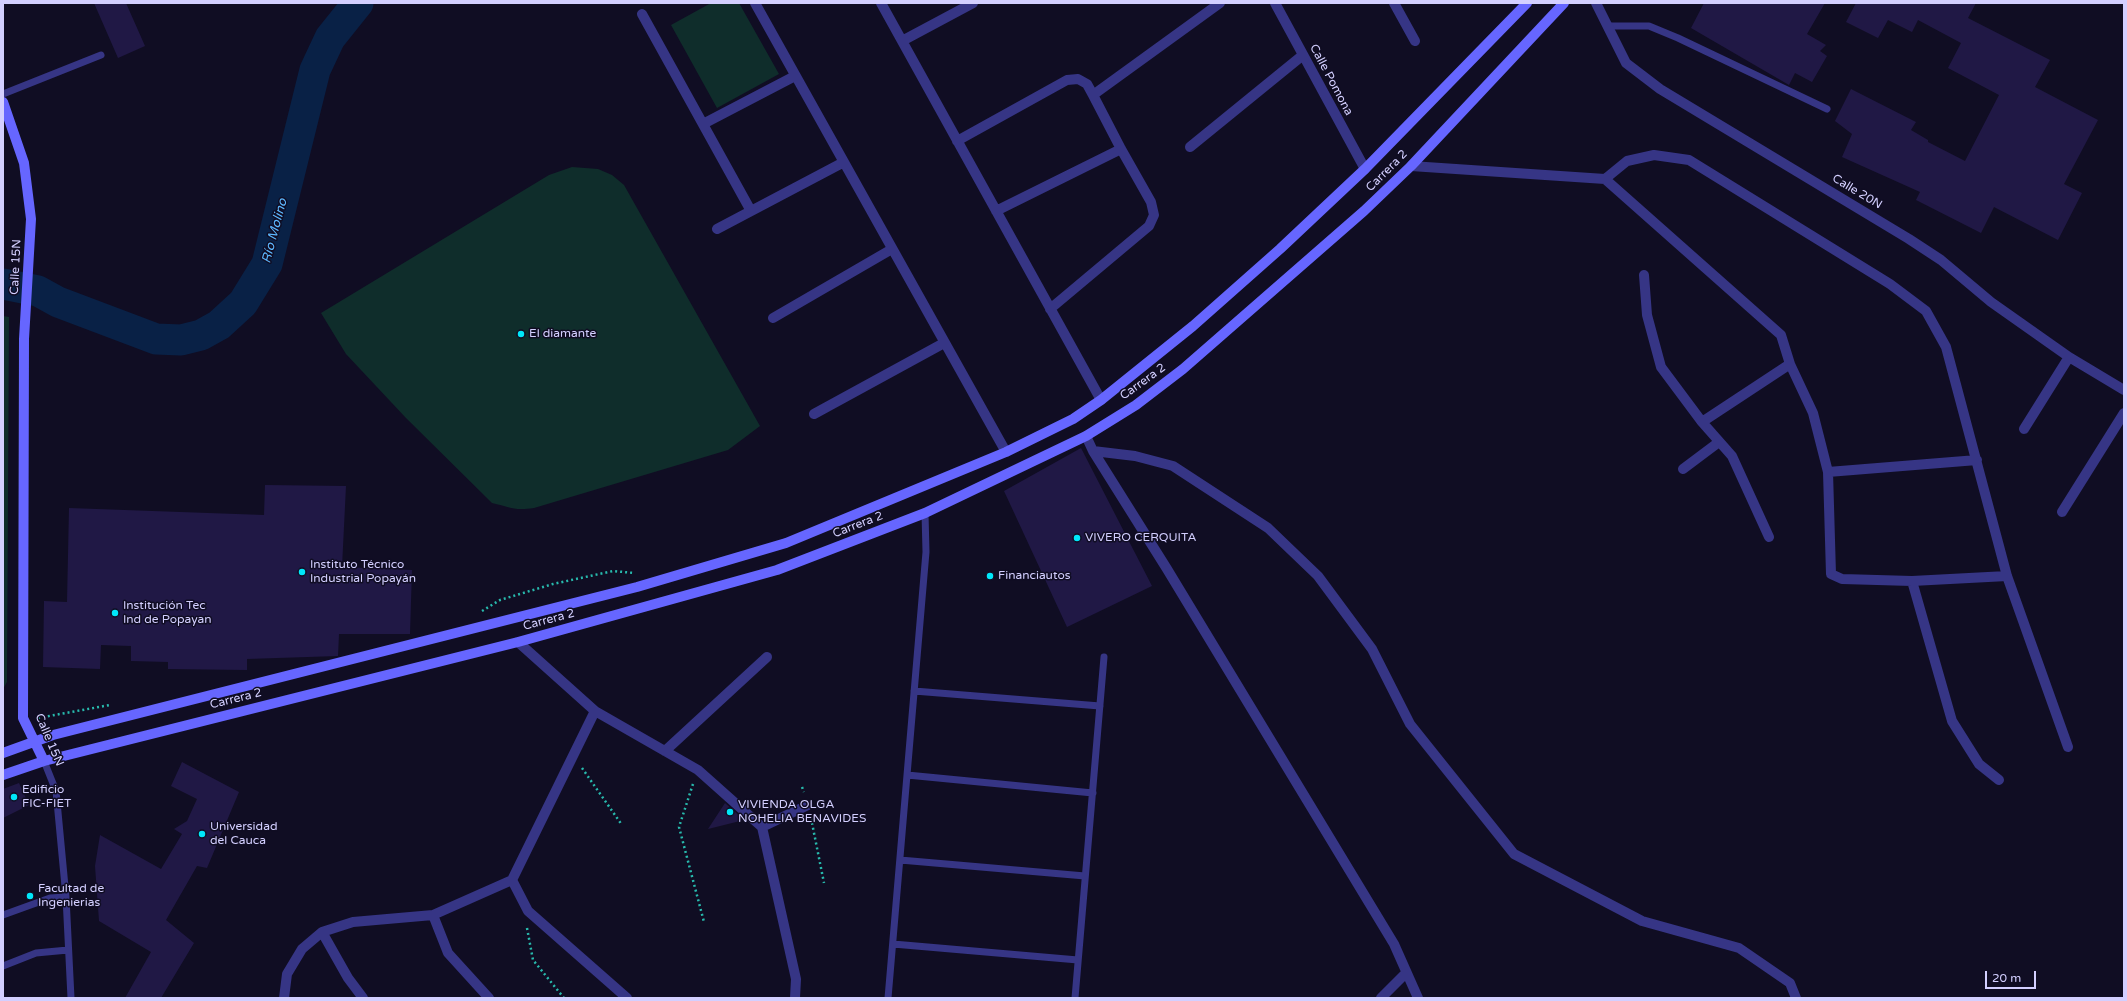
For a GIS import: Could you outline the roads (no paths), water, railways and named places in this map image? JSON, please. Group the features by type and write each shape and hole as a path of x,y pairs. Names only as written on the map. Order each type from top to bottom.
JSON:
{"main road":[{"name":"Carrera 2","path":"3,753 35,741 637,587 786,543 1006,452 1072,419 1101,400 1205,316 1280,249 1365,169 1527,3"},
{"name":"Carrera 2","path":"3,775 44,761 518,642 777,570 925,513 1086,436 1136,405 1183,369 1364,211 1411,166 1564,3"},
{"name":"Calle 15N","path":"3,102 24,163 31,219 24,339 23,718 44,761"}],"street":[{"path":"755,3 1006,452"},
{"path":"881,3 1101,400"},
{"path":"902,42 973,3"},
{"path":"1093,95 1220,3"},
{"name":"Calle Pomona","path":"1275,3 1365,169"},
{"path":"1394,3 1415,41"},
{"name":"Calle 20N","path":"1596,3 1626,63 1660,89 1909,239 1941,260 1991,302 2069,357 2124,390"},
{"path":"642,14 752,211"},
{"path":"1190,147 1303,55"},
{"path":"703,124 795,76"},
{"path":"957,141 1067,80 1078,79 1086,84 1093,95 1151,202 1154,215 1149,226 1050,309"},
{"path":"996,211 1121,149"},
{"path":"1605,179 1627,161 1654,155 1689,160 1890,284 1926,311 1946,347 2007,576 2068,747"},
{"path":"717,229 844,162"},
{"path":"1411,166 1605,179 1781,335 1790,364 1813,413 1828,472 1831,574 1842,579 1912,581 2007,576"},
{"path":"773,318 892,249"},
{"path":"1644,275 1647,315 1662,367 1702,422 1732,456 1769,537"},
{"path":"814,414 944,342"},
{"path":"2024,429 2069,357"},
{"path":"1702,422 1790,364"},
{"path":"2062,512 2124,413"},
{"path":"1086,436 1093,450 1167,569 1394,944 1418,998"},
{"path":"1683,469 1719,442"},
{"path":"1093,450 1135,456 1174,466 1268,528 1318,576 1372,649 1410,724 1514,854 1642,921 1739,948 1790,983 1796,998"},
{"path":"1828,472 1976,460"},
{"path":"1912,581 1952,721 1979,764 1999,780"},
{"path":"518,642 595,711 698,770 762,827 796,979 795,998"},
{"path":"665,751 767,657"},
{"path":"284,998 287,974 302,949 322,932 353,922 433,915 512,880 595,711"},
{"path":"762,827 808,805"},
{"path":"512,880 528,911 628,998"},
{"path":"433,915 448,953 489,998"},
{"path":"322,932 348,978 363,998"},
{"path":"1381,998 1406,973"}],"lane":[{"path":"1608,26 1649,26 1678,38 1827,109"},
{"path":"3,94 100,55"},
{"path":"888,998 926,552 925,513"},
{"path":"1075,998 1104,657"},
{"path":"914,691 1100,706"},
{"name":"Calle 15N","path":"44,761 56,791 66,897 71,998"},
{"path":"907,774 1093,793"},
{"path":"900,860 1085,876"},
{"path":"3,915 50,898 66,897"},
{"path":"893,944 1078,960"},
{"path":"3,966 36,953 68,950"}],"waterway":[{"name":"Río Molino","path":"3,284 38,291 58,302 156,339 181,340 201,335 219,325 243,303 267,264 315,70 330,38 358,3"}],"place":[{"name":"El diamante","path":"521,334"},
{"name":"VIVERO CERQUITA","path":"1077,538"},
{"name":"Instituto Técnico Industrial Popayán","path":"302,572"},
{"name":"Financiautos","path":"990,576"},
{"name":"Institución Tec Ind de Popayan","path":"115,613"},
{"name":"Edificio FIC-FIET","path":"14,797"},
{"name":"VIVIENDA OLGA NOHELIA BENAVIDES","path":"730,812"},
{"name":"Universidad del Cauca","path":"202,834"},
{"name":"Facultad de Ingenierias","path":"30,896"}]}
